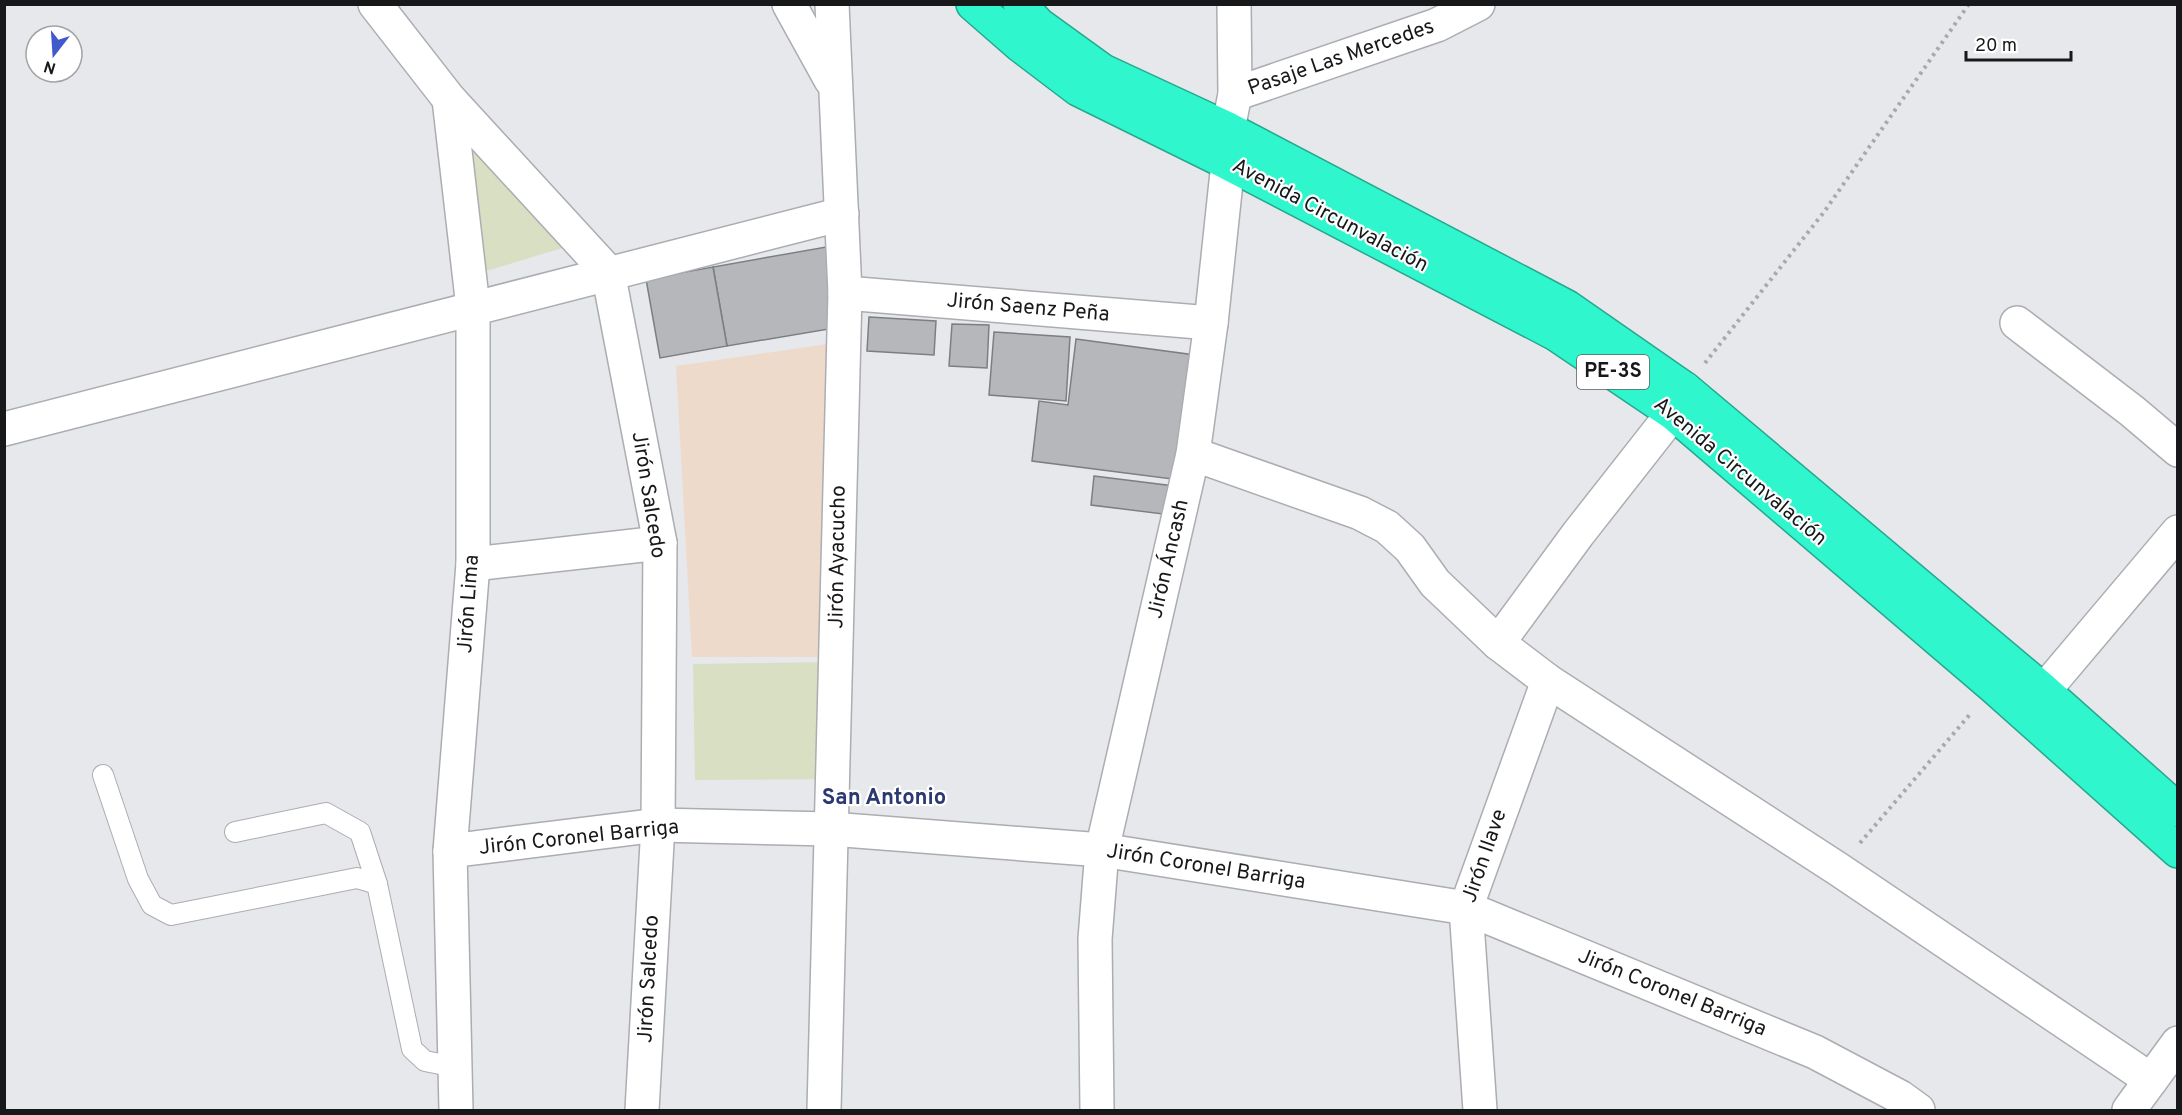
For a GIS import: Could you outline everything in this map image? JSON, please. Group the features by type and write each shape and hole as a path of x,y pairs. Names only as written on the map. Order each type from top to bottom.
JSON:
{"highway":[{"name":"Avenida Circunvalación","path":"973,4 1020,45 1078,89 1227,163 1556,334 1679,401 1994,687 2034,702 2178,851"},
{"name":"Avenida Circunvalación","path":"1020,4 1038,24 1103,71 1228,129 1567,308 2034,702 2178,810"}],"street":[{"path":"375,4 449,99 608,272"},
{"path":"789,4 835,87"},
{"name":"Jirón Ayacucho","path":"824,1110 845,293 832,4"},
{"name":"Jirón Áncash","path":"1097,1110 1095,939 1102,850 1193,454 1211,323 1227,163 1228,129 1235,94 1234,4"},
{"name":"Pasaje Las Mercedes","path":"1235,94 1437,25 1478,4"},
{"name":"Jirón Lima","path":"449,99 473,308 473,564 450,851 456,1110"},
{"path":"4,429 608,272 842,214"},
{"name":"Jirón Salcedo","path":"608,272 660,543 658,825 642,1110"},
{"name":"Jirón Saenz Peña","path":"845,293 1211,323"},
{"path":"2017,323 2132,411 2178,450"},
{"path":"1498,643 1679,401"},
{"path":"1193,454 1360,513 1387,527 1410,548 1435,583 1498,643 1548,681 1838,868 2151,1080"},
{"path":"2034,702 2178,532"},
{"path":"473,564 660,543"},
{"name":"Jirón Ilave","path":"1480,1110 1466,908 1548,681"},
{"name":"Jirón Coronel Barriga","path":"450,851 658,825 831,829 1102,850 1466,908 1815,1052 1918,1110"},
{"path":"2129,1110 2178,1043"}],"lane":[{"path":"103,776 138,879 152,905 171,915 357,878 377,884"},
{"path":"235,832 326,813 360,832 377,884 412,1049 425,1061 455,1067"}],"path":[{"path":"1679,401 1824,212 1969,4"},
{"path":"1838,868 1994,687"}],"shaded area":[{"path":"842,342 845,657 692,657 676,366"}],"green space":[{"path":"462,119 572,245 483,272"},
{"path":"845,662 847,779 695,780 693,664"}],"building":[{"path":"826,247 841,327 727,346 713,267"},
{"path":"713,267 727,346 660,358 646,279"},
{"path":"869,317 936,321 934,355 867,351"},
{"path":"952,324 989,325 987,368 949,366"},
{"path":"994,332 1070,337 1066,401 989,395"},
{"path":"1076,339 1195,355 1180,480 1032,461 1039,401 1068,405"},
{"path":"1094,476 1174,486 1171,515 1091,505"}],"district":[{"name":"San Antonio","path":"884,798"}]}
